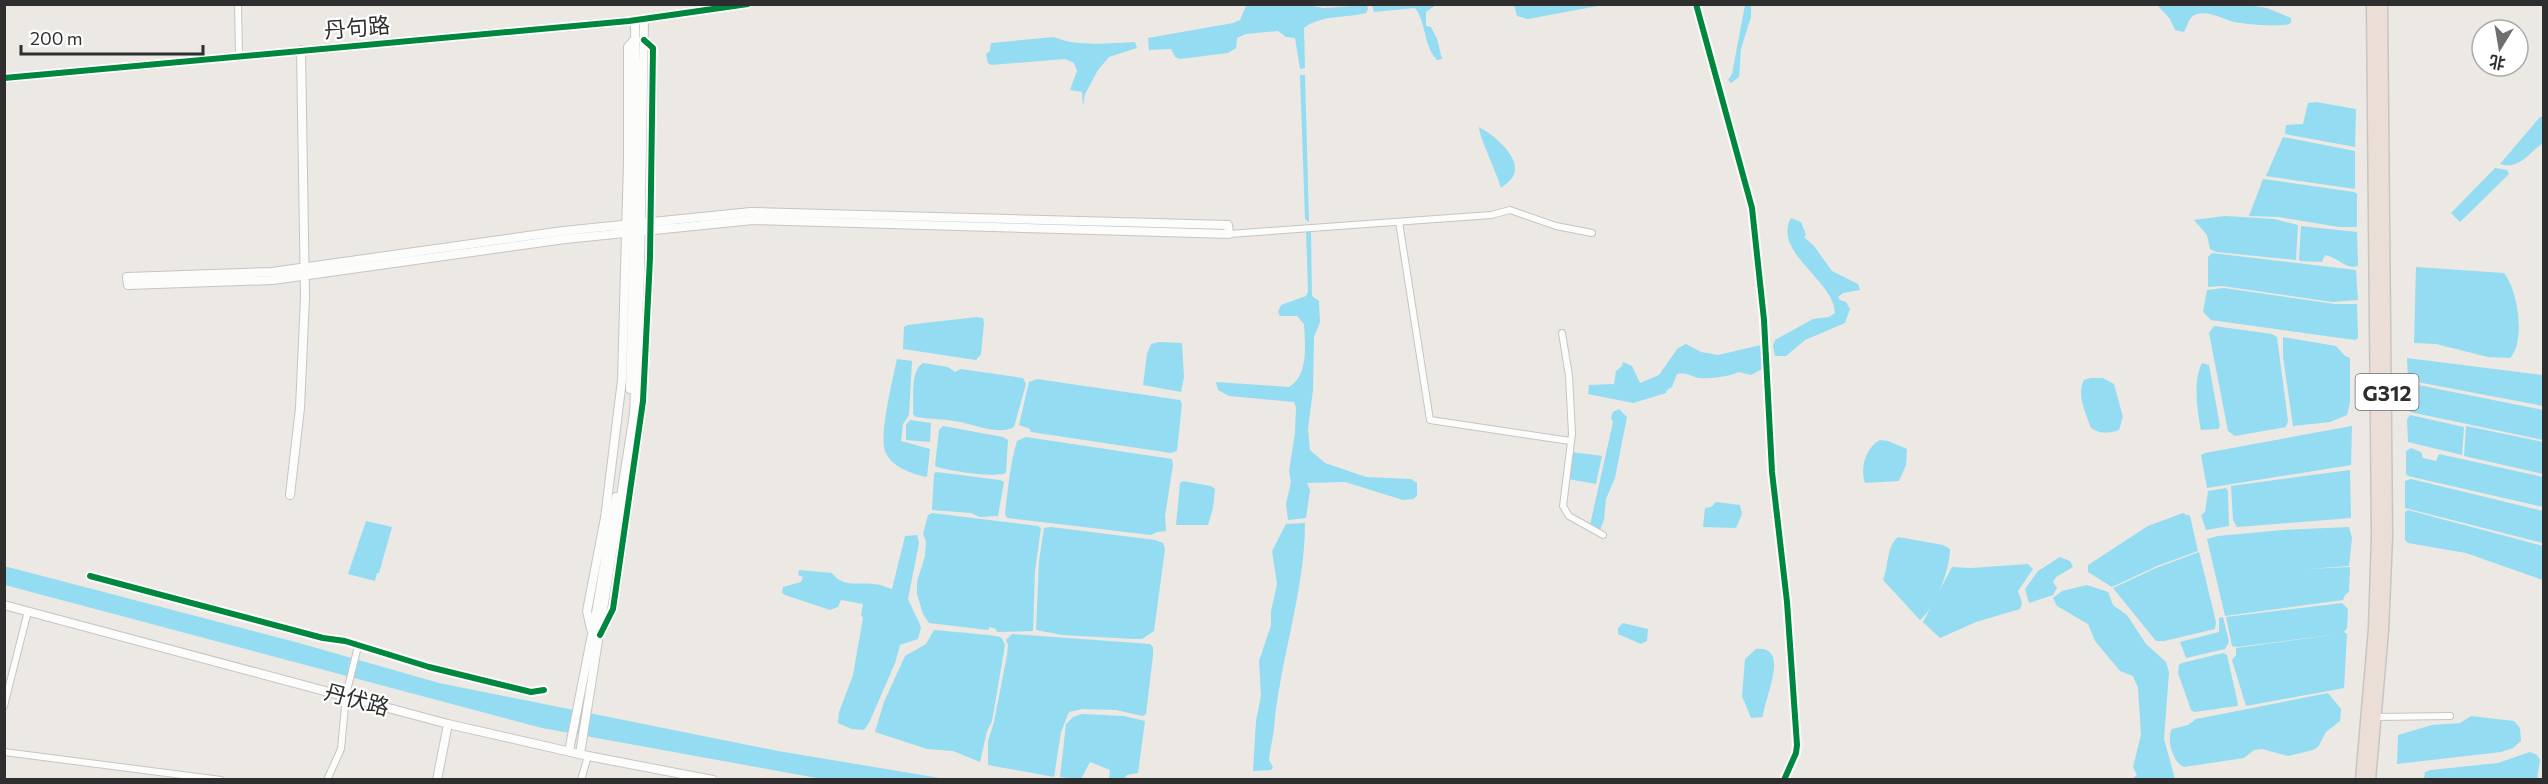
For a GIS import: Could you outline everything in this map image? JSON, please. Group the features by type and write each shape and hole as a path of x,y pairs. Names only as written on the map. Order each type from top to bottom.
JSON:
{"highway":[{"name":"G312","path":"2361,780 2374,629 2377,537 2373,4"},
{"name":"G312","path":"2370,780 2377,717 2387,526 2382,4"}],"main road":[{"name":"丹句路","path":"4,78 635,20 748,4"},
{"path":"569,751 577,707 596,635 614,609 641,428 647,342 638,228 640,39 644,19"},
{"path":"584,755 582,738 628,411 638,228 653,48 640,39 635,20"},
{"path":"290,495 303,356 301,50"},
{"path":"304,272 273,280 128,285 127,277 304,272 565,239 751,212 1228,225 1228,234"},
{"name":"丹伏路","path":"4,605 448,724 584,755 713,780"},
{"path":"437,780 448,724"}],"street":[{"path":"238,4 239,55"},
{"path":"1696,4 1752,208 1756,236 1769,387 1772,472 1787,602 1797,745 1784,780"},
{"path":"1228,234 1491,215 1510,210 1556,226 1592,233"},
{"path":"1399,222 1430,420 1570,441"},
{"path":"1562,333 1569,376 1570,441 1564,489 1565,512 1603,535"},
{"path":"90,576 429,667 531,692 544,690"},
{"path":"4,706 28,612"},
{"path":"327,780 340,749 346,695 358,649"},
{"path":"2377,717 2450,716"},
{"path":"4,752 221,780"},
{"path":"581,780 584,755"}],"water":[{"path":"1514,4 1603,5 1528,19 1517,16"},
{"path":"1307,5 1323,8 1367,5 1368,9 1366,13 1326,19 1304,28 1305,68 1300,69 1295,38 1286,37 1278,31 1246,34 1237,38 1236,48 1228,53 1180,59 1175,57 1171,49 1149,50 1148,38 1233,23 1240,20 1246,6"},
{"path":"1372,5 1436,5 1426,12 1426,26 1431,27 1437,39 1442,59 1437,60 1429,48 1422,21 1415,8 1374,12"},
{"path":"1745,5 1751,5 1751,17 1741,49 1739,77 1731,83 1728,80 1732,74"},
{"path":"2157,5 2247,5 2267,8 2291,18 2291,23 2247,24 2202,13 2191,17 2184,32 2175,30 2170,19"},
{"path":"1054,37 1083,43 1135,42 1137,48 1109,57 1098,70 1085,94 1083,106 1082,92 1070,90 1077,71 1074,63 1065,59 991,65 988,63 986,54 990,51 991,43"},
{"path":"1300,75 1305,75 1309,222 1305,219"},
{"path":"2316,102 2356,109 2355,147 2285,134 2286,125 2303,124 2308,103"},
{"path":"2540,117 2543,117 2543,143 2513,165 2500,164"},
{"path":"1479,127 1490,134 1512,157 1514,175 1501,188 1482,138"},
{"path":"2283,137 2355,151 2355,189 2266,176"},
{"path":"2495,168 2507,170 2509,174 2460,222 2451,213"},
{"path":"2263,179 2354,192 2357,194 2357,227 2339,227 2279,217 2249,216"},
{"path":"2225,216 2274,219 2298,225 2296,260 2216,252 2210,249 2207,235 2194,220"},
{"path":"1791,218 1801,222 1806,235 1804,237 1814,246 1832,271 1858,284 1860,290 1843,293 1838,297 1846,302 1850,309 1845,323 1805,340 1786,356 1775,356 1773,346 1775,340 1813,319 1829,317 1835,313 1832,301 1825,289 1796,254 1790,243 1787,230"},
{"path":"2301,226 2357,232 2358,266 2346,265 2325,255 2322,262 2300,261"},
{"path":"1306,228 1311,231 1312,296 1319,301 1320,322 1314,337 1313,390 1308,429 1310,450 1325,463 1366,477 1411,479 1417,483 1417,495 1414,499 1403,500 1345,482 1307,483 1310,490 1306,518 1288,520 1286,504 1291,482 1289,471 1295,433 1296,407 1294,402 1229,396 1218,390 1216,382 1289,387 1300,375 1304,359 1304,324 1297,316 1280,316 1278,312 1281,305 1306,296 1308,292"},
{"path":"2212,253 2356,270 2358,300 2332,302 2222,286 2208,287 2208,257"},
{"path":"2416,267 2504,273 2513,291 2519,329 2515,350 2510,358 2488,357 2436,344 2414,343"},
{"path":"2224,288 2335,304 2357,304 2358,338 2355,340 2211,320 2203,312 2207,290"},
{"path":"983,318 984,323 981,354 976,360 903,349 904,327 907,325"},
{"path":"2214,326 2272,334 2277,337 2288,421 2286,427 2235,436 2228,431 2209,333"},
{"path":"2283,337 2336,346 2350,358 2350,402 2347,415 2330,422 2293,426 2283,357"},
{"path":"1182,343 1184,377 1181,392 1143,385 1147,354 1151,344"},
{"path":"1686,344 1701,352 1718,355 1761,345 1762,369 1751,375 1738,372 1709,378 1677,374 1672,387 1666,393 1633,403 1588,394 1589,385 1614,384 1616,371 1623,362 1632,366 1640,383 1659,375 1678,348"},
{"path":"2407,358 2543,375 2543,406 2412,381 2408,379"},
{"path":"897,359 912,361 909,415 903,424 901,441 930,449 927,477 909,472 897,465 885,451 885,420"},
{"path":"923,363 948,367 955,372 961,369 1023,378 1026,384 1014,427 992,430 954,421 916,417 913,414 914,379"},
{"path":"2202,363 2209,365 2220,426 2218,429 2201,430 2197,405 2197,378"},
{"path":"2103,378 2114,384 2123,417 2119,430 2105,433 2091,428 2081,391 2084,380"},
{"path":"1037,379 1180,400 1182,404 1177,451 1171,453 1031,432 1030,429 1019,425 1029,382"},
{"path":"2413,384 2543,410 2543,440 2410,412 2408,386"},
{"path":"1619,409 1627,417 1615,478 1606,499 1604,520 1600,530 1590,525 1613,422 1611,418 1613,412"},
{"path":"2410,415 2464,427 2462,455 2408,442 2407,420"},
{"path":"910,420 931,423 930,442 906,440 906,425"},
{"path":"943,426 1003,437 1008,440 1006,473 993,475 972,473 935,466 939,430"},
{"path":"2352,426 2351,465 2207,488 2201,455 2205,453"},
{"path":"2466,426 2543,442 2543,474 2464,456"},
{"path":"1026,437 1172,459 1165,516 1166,531 1151,535 1007,518 1005,514 1017,441"},
{"path":"1880,440 1907,449 1906,465 1899,481 1865,483 1863,472 1867,453"},
{"path":"2411,448 2421,452 2423,458 2436,461 2439,454 2543,477 2543,507 2408,476 2406,474 2406,451"},
{"path":"1572,452 1602,456 1596,484 1568,479"},
{"path":"2350,470 2351,518 2237,527 2233,520 2231,486"},
{"path":"936,472 1004,482 998,516 980,517 971,513 932,510"},
{"path":"2411,479 2543,511 2543,543 2405,508 2405,481"},
{"path":"1183,481 1211,486 1215,489 1208,525 1176,525 1180,483"},
{"path":"2226,488 2229,526 2206,530 2201,515 2205,512 2208,491"},
{"path":"1716,502 1740,505 1742,514 1736,528 1703,527 1705,508 1711,507"},
{"path":"2408,510 2543,546 2543,580 2466,553 2408,543 2405,540 2405,512"},
{"path":"932,513 1041,528 1035,571 1033,631 997,632 996,629 990,627 988,630 929,623 923,614 917,594 917,582 925,556 926,541 923,534 928,515"},
{"path":"2183,513 2190,516 2198,551 2157,566 2112,587 2088,572 2088,565 2148,526"},
{"path":"366,521 392,527 375,581 348,574"},
{"path":"1305,523 1297,600 1281,676 1269,756 1273,767 1271,770 1253,771 1256,721 1261,696 1259,661 1271,625 1271,611 1277,584 1272,551 1286,524"},
{"path":"2349,527 2352,538 2349,566 2308,569 2350,567 2349,592 2343,600 2225,616 2207,539 2283,530"},
{"path":"1044,528 1155,540 1163,543 1165,549 1154,631 1142,639 1134,639 1062,635 1036,630 1039,561"},
{"path":"917,535 919,543 908,599 921,627 918,639 900,645 895,663 869,723 864,730 852,729 838,723 839,712 853,675 863,618 861,615 863,604 841,600 838,607 830,610 785,595 782,593 783,587 801,582 803,577 798,575 799,570 832,573 846,583 875,584 892,589 905,536"},
{"path":"1898,537 1943,545 1950,549 1948,567 1937,597 1920,620 1883,580 1891,546"},
{"path":"2199,552 2216,622 2215,629 2156,641 2113,588 2156,568"},
{"path":"2060,557 2070,561 2073,567 2056,577 2053,582 2057,588 2053,595 2029,603 2025,589 2038,571"},
{"path":"2028,564 2033,569 2018,591 2022,603 2020,609 1976,622 1940,638 1923,622 1952,567"},
{"path":"4,566 299,643 439,683 778,751 946,779 822,779 542,728 5,585"},
{"path":"2087,585 2108,592 2113,605 2127,615 2146,644 2166,662 2169,672 2164,739 2175,779 2132,779 2137,775 2133,767 2141,735 2138,688 2133,676 2120,671 2095,641 2088,624 2057,606 2053,598 2062,591"},
{"path":"2342,603 2348,609 2347,628 2344,632 2347,634 2344,688 2246,706 2232,660 2236,655 2236,648 2339,634 2237,647 2232,646 2226,617"},
{"path":"2223,617 2229,642 2225,649 2186,658 2180,642 2219,632 2219,618"},
{"path":"1623,623 1648,629 1647,641 1641,644 1618,634 1618,628"},
{"path":"934,630 996,636 1002,639 1005,645 992,721 987,731 980,762 953,751 927,749 875,732 884,702 905,656 926,644"},
{"path":"1012,634 1150,644 1153,647 1153,655 1146,714 1143,716 1116,710 1083,709 1069,712 1061,732 1054,777 988,765 988,741 1007,655 1006,640"},
{"path":"1756,649 1767,650 1774,664 1763,717 1751,718 1742,696 1745,659"},
{"path":"2223,653 2227,655 2238,704 2194,712 2191,710 2178,673 2179,665"},
{"path":"2328,693 2341,709 2340,721 2326,732 2318,747 2313,750 2288,756 2262,749 2254,750 2244,758 2184,767 2174,756 2170,744 2172,729 2188,725 2196,719"},
{"path":"1082,714 1124,716 1145,721 1138,773 1127,775 1124,779 1109,779 1110,770 1090,762 1081,779 1060,777 1066,724 1073,717"},
{"path":"2471,716 2514,721 2520,728 2521,741 2513,748 2501,752 2397,764 2398,735 2432,725 2460,723"},
{"path":"2530,752 2537,755 2540,760 2537,779 2424,779 2425,772 2431,770 2498,763"}],"cycle path":[{"path":"4,78 629,21 748,4"},
{"path":"1696,4 1752,208 1764,320 1772,472 1787,602 1797,745 1796,753 1784,780"},
{"path":"600,635 613,609 643,401 650,258 653,48 644,40"},
{"path":"90,576 323,638 345,641 429,667 531,692 544,690"}]}
